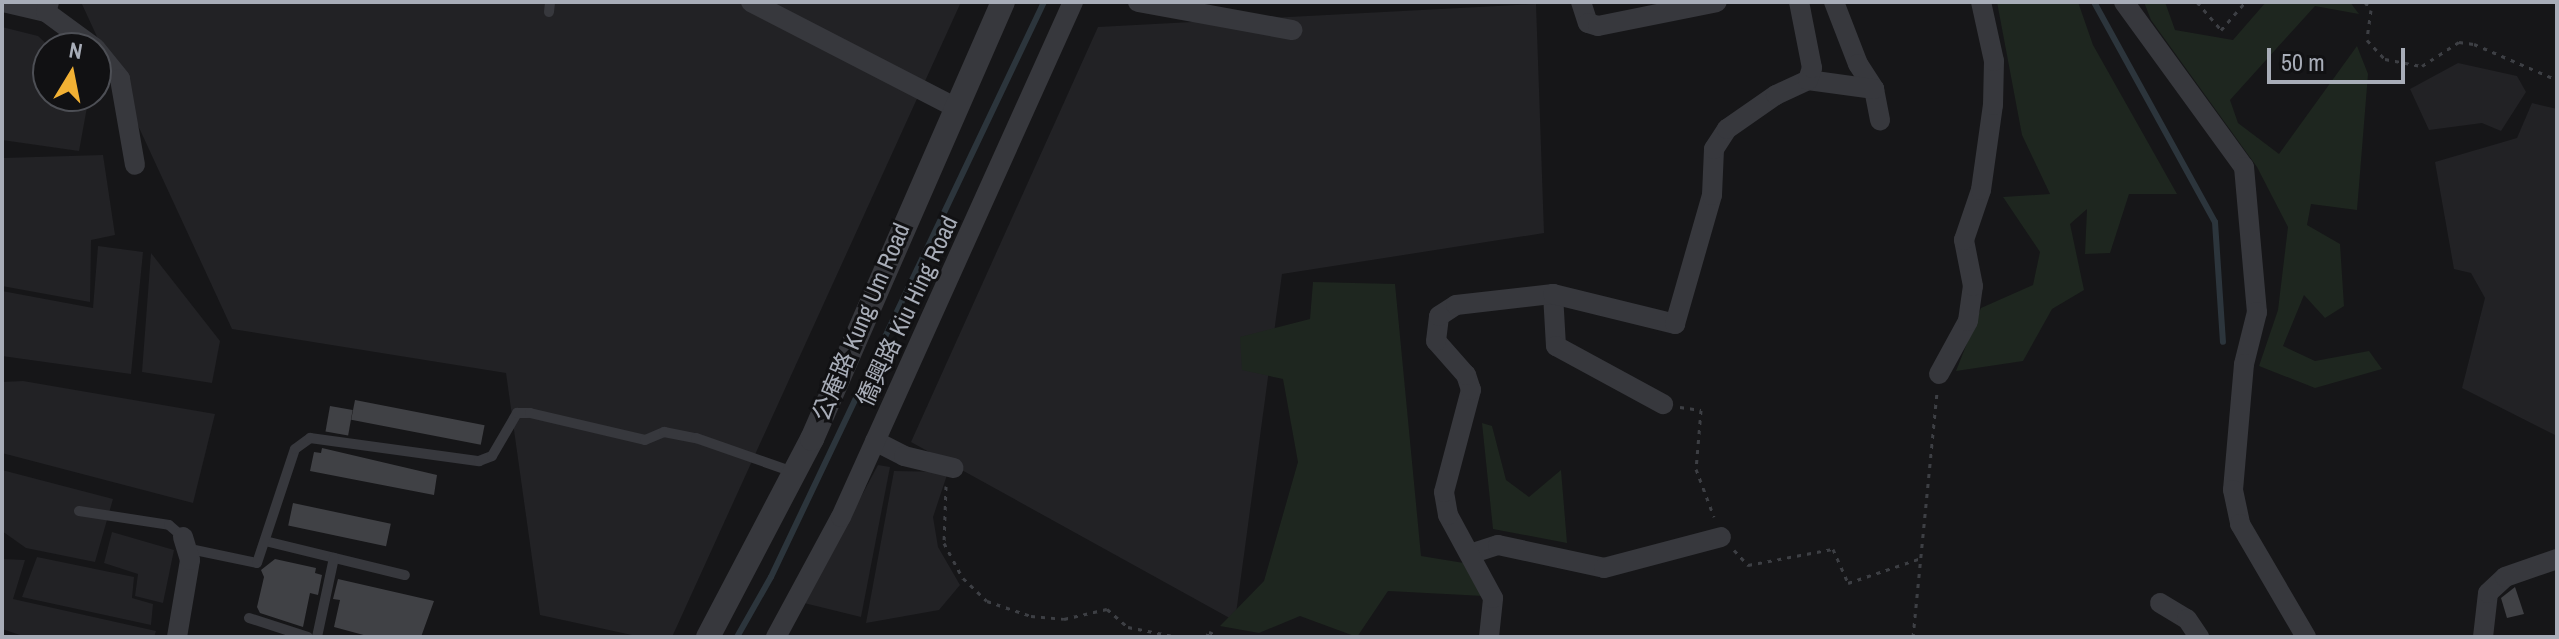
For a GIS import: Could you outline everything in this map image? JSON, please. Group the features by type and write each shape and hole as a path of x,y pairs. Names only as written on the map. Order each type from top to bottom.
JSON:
{"street":[{"path":"3,2 47,7 77,32"},
{"path":"751,2 956,108"},
{"name":"公庵路 Kung Um Road","path":"708,637 794,473 1003,2"},
{"name":"僑興路 Kiu Hing Road","path":"776,637 875,441 1073,2"},
{"path":"1138,2 1292,30"},
{"path":"1581,2 1588,23 1598,26 1717,2"},
{"path":"1799,2 1812,68 1808,80"},
{"path":"1834,2 1858,64 1874,89 1880,120"},
{"path":"1939,374 1968,321 1973,286 1964,240 1981,190 1993,105 1994,61 1981,2"},
{"path":"2124,2 2244,167 2257,312 2244,364 2233,490 2240,524 2306,637"},
{"path":"112,69 120,79 135,165"},
{"path":"1489,637 1493,598 1473,553 1448,515 1444,492 1471,390 1466,375 1436,341 1439,316 1456,305 1553,294 1675,324 1712,195 1714,149 1727,129 1776,95 1808,80 1874,89"},
{"path":"1553,294 1556,346 1663,404"},
{"path":"875,441 904,456 954,468"},
{"path":"1473,553 1498,545 1604,568 1721,537"},
{"path":"177,637 186,543"},
{"path":"2483,637 2488,593 2505,577 2557,559"},
{"path":"2160,603 2187,619 2199,637"}],"lane":[{"path":"79,511 169,525 186,543 249,565 257,563 295,449 310,438 479,461 492,456 517,413 530,413 645,440 664,432 696,438 794,473"},
{"path":"265,541 405,575"},
{"path":"317,637 334,558"},
{"path":"249,618 308,637"}],"path":[{"path":"2197,2 2221,30 2245,2"},
{"path":"2365,2 2371,10 2367,40 2385,59 2422,66 2459,42 2474,44 2557,80"},
{"path":"1913,637 1939,374"},
{"path":"1663,404 1701,410 1696,469 1721,537 1748,565 1833,549 1848,583 1921,558"},
{"path":"954,468 943,492 944,543 963,578 987,601 1031,616 1064,619 1107,609 1128,627 1178,637"},
{"path":"1206,637 1209,632 1221,637"}],"shaded area":[{"path":"81,2 961,2 672,637 641,637 540,615 506,373 232,329 112,69 112,32 95,32"},
{"path":"1997,2 2078,2 2093,45 2177,194 2129,194 2110,253 2085,254 2087,209 2070,224 2084,290 2052,309 2023,361 1956,371 1981,308 2033,285 2040,252 2003,197 2050,194 2022,135"},
{"path":"2144,2 2165,2 2175,30 2233,40 2266,2 2350,2 2359,14 2315,6 2230,100 2238,123 2279,154 2357,46 2368,74 2357,210 2311,204 2307,225 2340,244 2344,306 2325,318 2304,295 2283,346 2315,361 2369,351 2382,369 2315,388 2259,366 2278,310 2288,227 2257,167 2151,20"},
{"path":"1536,4 1544,233 1282,274 1235,621 911,442 1098,27"},
{"path":"2,27 32,34 32,112 86,112 79,151 2,140"},
{"path":"2458,63 2517,76 2526,92 2501,131 2482,123 2429,130 2410,89"},
{"path":"2532,103 2557,109 2557,436 2462,388 2485,298 2471,273 2454,269 2435,162 2517,138"},
{"path":"103,155 115,235 91,240 90,302 2,286 3,158"},
{"path":"98,246 143,252 131,374 2,356 2,291 93,308"},
{"path":"151,253 220,341 212,383 142,372"},
{"path":"1313,282 1395,284 1421,556 1470,564 1484,596 1388,591 1357,637 1300,616 1259,633 1220,626 1264,581 1298,462 1283,379 1242,370 1240,337 1310,319"},
{"path":"23,381 215,414 193,503 2,453 2,382"},
{"path":"1482,423 1492,426 1506,480 1529,497 1561,470 1567,543 1493,529"},
{"path":"878,465 890,467 861,617 804,603"},
{"path":"2,470 113,499 95,562 26,548 2,531"},
{"path":"894,471 948,472 933,517 938,547 960,585 939,610 866,623"},
{"path":"112,532 174,550 163,603 135,596 138,574 104,563"},
{"path":"37,557 134,577 132,598 153,604 151,625 22,597"},
{"path":"2,559 25,560 13,599 156,631 154,637 26,637 2,629"}],"building":[{"path":"355,400 485,425 481,445 351,420"},
{"path":"330,406 353,410 348,436 325,432"},
{"path":"322,448 437,475 434,495 310,471 314,452 321,453"},
{"path":"293,503 391,524 386,546 288,525"},
{"path":"275,559 316,568 315,573 322,575 318,595 310,593 303,627 260,613 257,607 264,577 261,570"},
{"path":"338,579 434,601 421,637 371,637 334,627 340,600 333,599"},
{"path":"2515,587 2524,614 2507,618 2501,598"}],"waterway":[{"path":"737,637 771,577 1044,2"},
{"path":"2094,2 2215,222 2223,342"}]}
